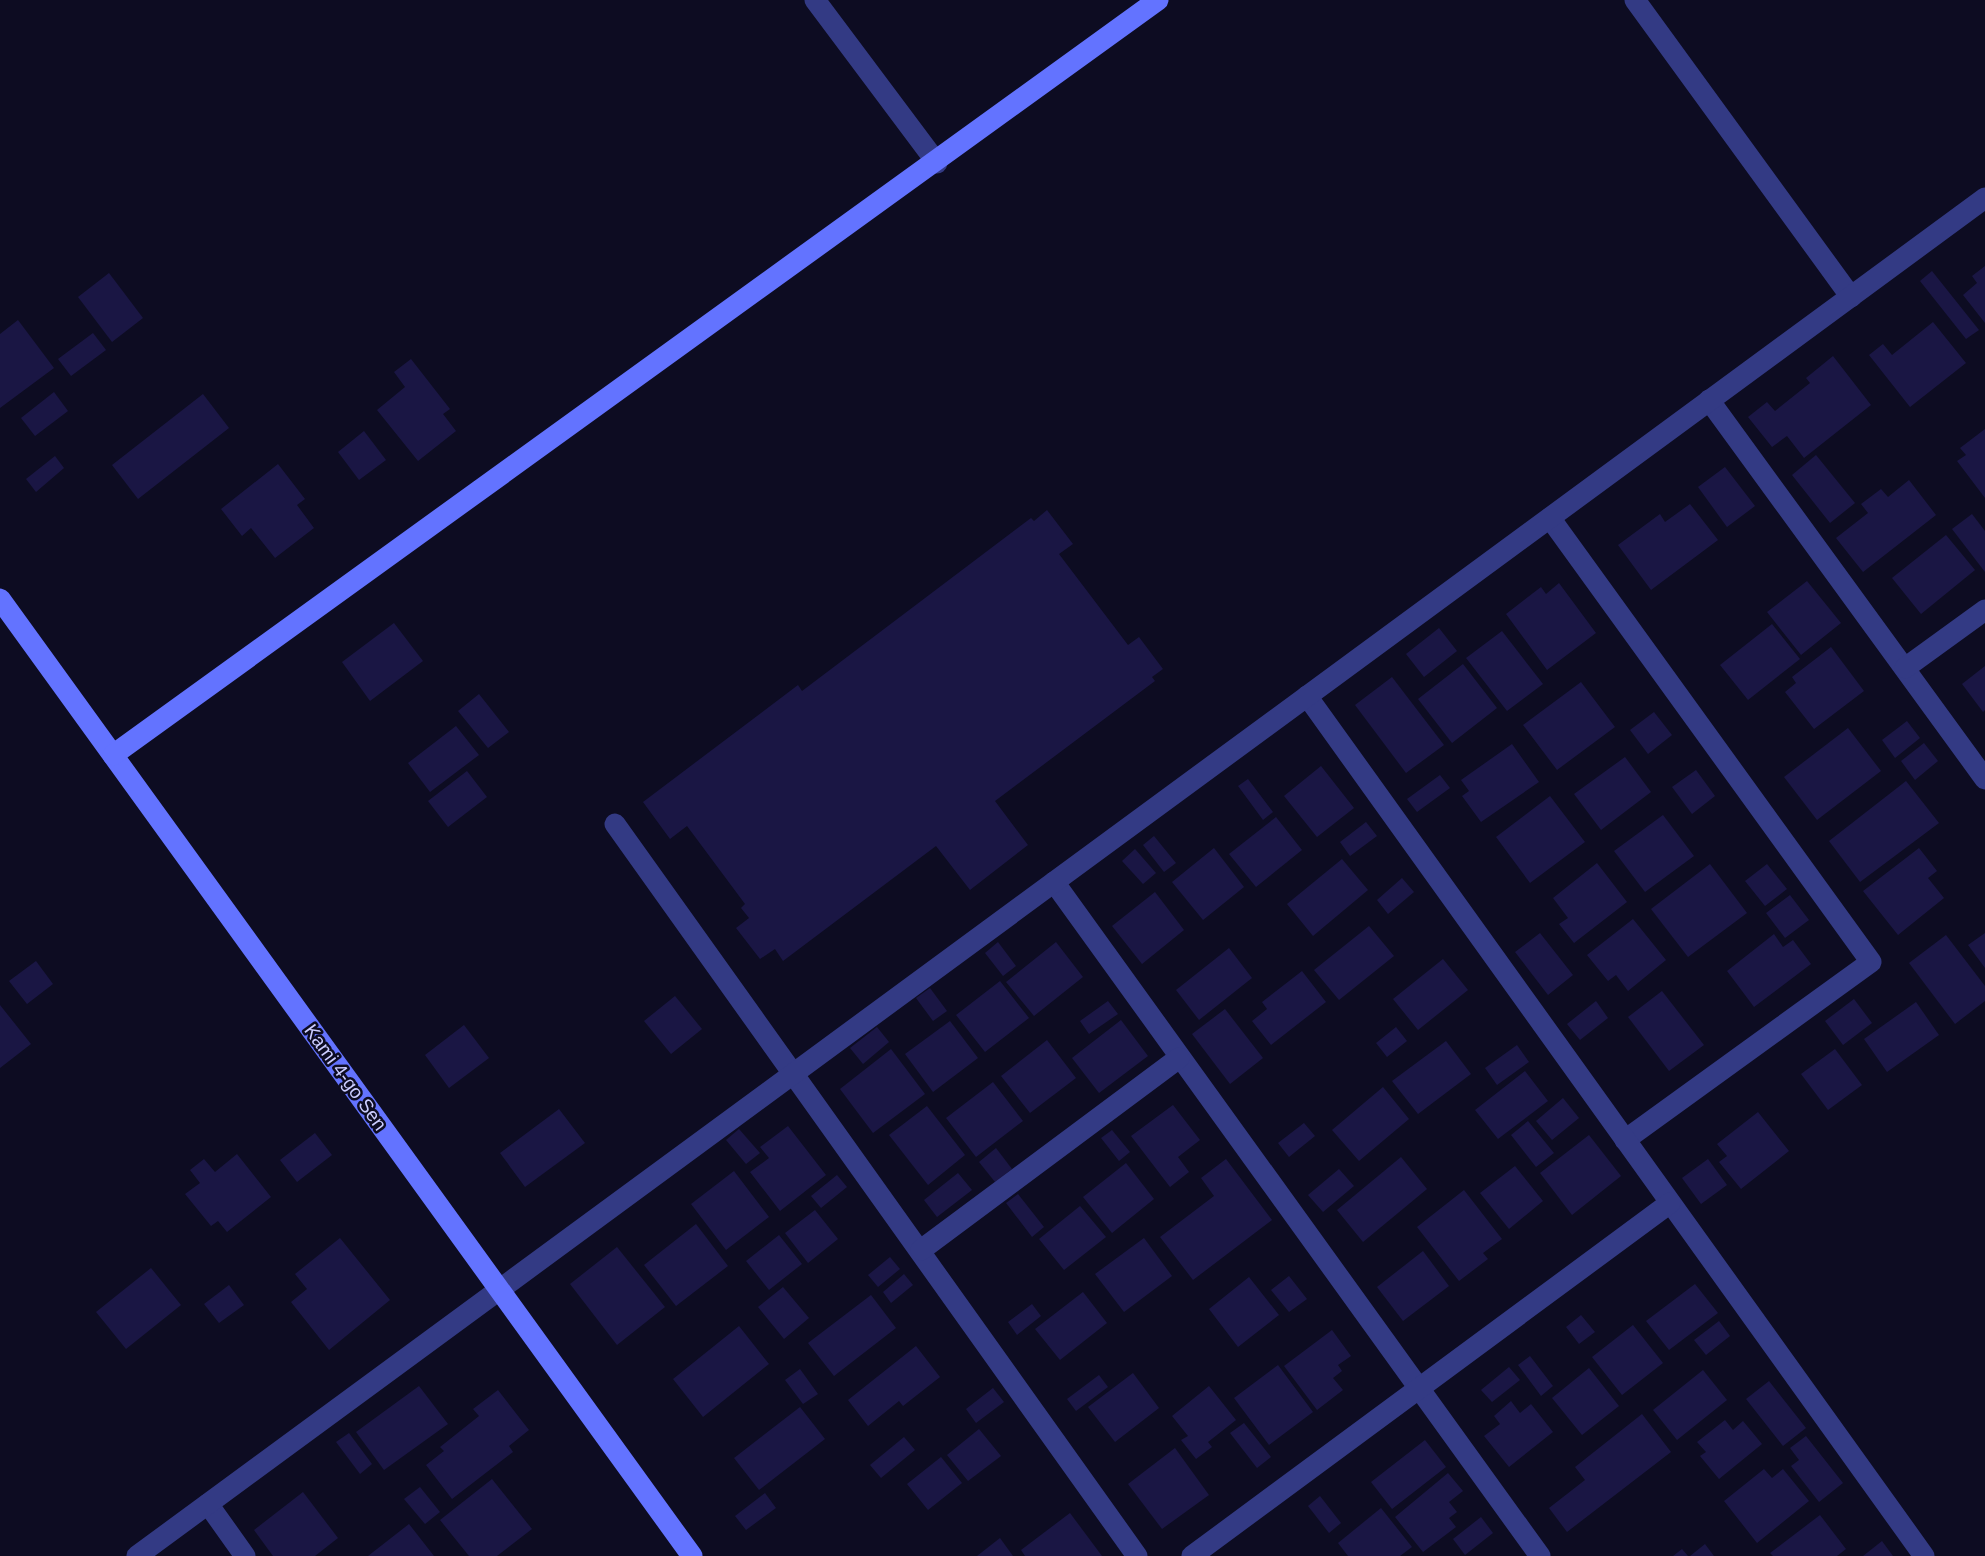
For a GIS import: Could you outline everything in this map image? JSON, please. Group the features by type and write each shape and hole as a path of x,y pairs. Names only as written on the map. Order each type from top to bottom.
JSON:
{"street":[{"path":"815,0 937,163"},
{"path":"113,755 937,163 1158,0"},
{"path":"1635,0 1851,297"},
{"path":"137,1556 1985,198"},
{"path":"1709,400 1985,779"},
{"path":"1550,518 1871,962 1625,1140"},
{"name":"Kami 4-go Sen","path":"0,599 692,1556"},
{"path":"1905,668 1985,610"},
{"path":"1307,696 1924,1556"},
{"path":"615,824 1137,1556"},
{"path":"1054,882 1540,1556"},
{"path":"921,1250 1179,1058"},
{"path":"1192,1556 1670,1203"},
{"path":"208,1504 245,1556"}],"building":[{"path":"1985,266 1985,323 1963,295 1977,283 1972,276"},
{"path":"1932,271 1979,330 1966,339 1920,281"},
{"path":"109,273 143,318 112,342 78,297"},
{"path":"18,320 54,368 0,408 0,334"},
{"path":"1933,322 1966,363 1910,407 1869,355 1883,344 1892,355"},
{"path":"93,333 106,350 71,376 58,359"},
{"path":"1833,356 1871,405 1804,458 1787,436 1772,447 1748,417 1767,402 1775,411 1810,383 1806,378"},
{"path":"411,359 450,409 443,414 456,431 418,461 377,410 405,387 394,372"},
{"path":"54,392 68,411 35,436 21,418"},
{"path":"203,394 229,428 138,499 112,465"},
{"path":"1985,429 1985,498 1957,461 1966,455 1960,448"},
{"path":"364,431 386,460 359,480 338,452"},
{"path":"1816,455 1855,503 1830,523 1792,475"},
{"path":"55,456 64,468 36,492 26,479"},
{"path":"278,464 305,499 297,505 314,528 275,558 251,528 242,536 221,509"},
{"path":"1725,467 1755,506 1727,527 1698,487"},
{"path":"1909,480 1936,515 1863,572 1836,538 1868,513 1861,504 1881,489 1888,497"},
{"path":"1690,504 1718,540 1651,590 1618,545 1660,514 1665,522"},
{"path":"1047,510 1073,544 1059,554 1128,645 1139,637 1163,669 1152,677 1155,681 995,801 1028,845 970,890 936,846 783,961 775,949 760,959 736,928 749,918 741,908 745,904 687,826 670,839 643,802 798,685 802,691 1031,518 1034,521"},
{"path":"1972,514 1985,531 1985,572 1952,529"},
{"path":"1946,535 1975,570 1921,614 1892,578"},
{"path":"1807,581 1841,623 1801,655 1767,612"},
{"path":"1559,583 1596,633 1547,670 1506,614 1541,587 1546,594"},
{"path":"394,623 423,661 370,701 342,662"},
{"path":"1772,624 1800,659 1748,700 1720,665"},
{"path":"1439,628 1457,651 1424,677 1406,654"},
{"path":"1502,631 1543,684 1507,711 1466,658"},
{"path":"1831,647 1864,691 1814,729 1785,692 1796,683 1792,677"},
{"path":"1463,664 1497,708 1452,743 1418,699"},
{"path":"1985,666 1985,710 1983,712 1962,684"},
{"path":"1392,677 1444,745 1406,773 1355,705"},
{"path":"1581,682 1615,727 1557,770 1523,725"},
{"path":"479,694 509,732 488,748 458,711"},
{"path":"1654,712 1672,735 1648,754 1630,730"},
{"path":"1907,721 1920,738 1895,758 1882,740"},
{"path":"456,726 479,755 430,792 408,763"},
{"path":"1848,728 1881,771 1817,820 1784,777"},
{"path":"1924,743 1938,761 1915,780 1901,761"},
{"path":"1512,744 1539,782 1481,822 1462,796 1469,791 1461,780"},
{"path":"1625,757 1651,792 1601,830 1574,794"},
{"path":"1321,766 1354,808 1317,837 1284,796"},
{"path":"1696,770 1715,796 1692,814 1672,787"},
{"path":"467,771 487,797 448,827 428,801"},
{"path":"1440,775 1450,788 1417,812 1407,799"},
{"path":"1248,779 1273,812 1263,820 1238,786"},
{"path":"1906,781 1939,823 1860,882 1829,841"},
{"path":"1550,796 1585,842 1530,883 1496,837"},
{"path":"1663,815 1694,856 1645,892 1614,851"},
{"path":"1276,817 1302,850 1256,887 1229,854"},
{"path":"1366,822 1377,836 1350,856 1340,842"},
{"path":"1154,836 1176,863 1164,872 1143,845"},
{"path":"1214,848 1244,887 1203,920 1172,882"},
{"path":"1919,848 1937,871 1928,878 1944,898 1898,935 1863,891"},
{"path":"1135,849 1156,873 1143,884 1122,861"},
{"path":"1342,859 1368,890 1313,936 1287,904"},
{"path":"1597,863 1627,902 1574,943 1559,924 1568,918 1553,898"},
{"path":"1710,864 1747,913 1688,957 1651,909"},
{"path":"1767,864 1787,889 1765,906 1745,881"},
{"path":"1402,878 1414,892 1388,914 1377,900"},
{"path":"1155,892 1184,930 1142,964 1112,926"},
{"path":"1790,895 1809,920 1785,938 1766,913"},
{"path":"1633,919 1666,960 1628,991 1616,975 1608,981 1587,955"},
{"path":"1369,926 1394,956 1339,1000 1314,970"},
{"path":"1540,933 1573,975 1548,995 1515,952"},
{"path":"1985,933 1985,968 1968,945"},
{"path":"1774,934 1783,947 1793,940 1811,964 1754,1007 1727,971"},
{"path":"1946,935 1985,986 1985,1001 1955,1024 1909,963"},
{"path":"998,942 1016,966 1003,976 985,953"},
{"path":"1056,942 1083,977 1034,1016 1006,982"},
{"path":"1229,948 1252,978 1199,1020 1176,990"},
{"path":"1443,959 1468,990 1418,1030 1393,999"},
{"path":"36,961 53,984 27,1004 9,981"},
{"path":"1302,971 1326,1002 1271,1045 1252,1021 1267,1009 1262,1002"},
{"path":"1000,981 1029,1018 985,1052 956,1015"},
{"path":"930,988 947,1011 933,1021 916,998"},
{"path":"1662,991 1704,1045 1669,1071 1628,1017"},
{"path":"675,996 702,1029 671,1054 644,1021"},
{"path":"1854,999 1872,1023 1843,1045 1825,1021"},
{"path":"1108,1001 1118,1014 1089,1034 1080,1021"},
{"path":"1596,1001 1608,1018 1580,1040 1567,1024"},
{"path":"1916,1002 1939,1035 1887,1072 1864,1039"},
{"path":"0,1005 31,1044 0,1068"},
{"path":"1225,1009 1263,1058 1230,1084 1192,1034"},
{"path":"1121,1020 1148,1056 1099,1093 1072,1058"},
{"path":"950,1021 978,1058 933,1092 905,1054"},
{"path":"464,1025 489,1058 449,1088 425,1055"},
{"path":"877,1027 889,1042 863,1064 850,1048"},
{"path":"1396,1027 1407,1041 1387,1057 1376,1043"},
{"path":"1047,1040 1076,1078 1030,1113 1001,1076"},
{"path":"1446,1041 1471,1074 1418,1114 1392,1081"},
{"path":"1517,1045 1529,1062 1497,1085 1485,1068"},
{"path":"891,1049 925,1094 873,1133 840,1089"},
{"path":"1835,1049 1862,1085 1828,1110 1801,1074"},
{"path":"1525,1071 1548,1101 1498,1139 1475,1110"},
{"path":"993,1082 1023,1121 976,1157 946,1118"},
{"path":"1383,1087 1409,1119 1359,1161 1332,1130"},
{"path":"1563,1098 1579,1118 1552,1140 1536,1121"},
{"path":"1173,1105 1200,1140 1178,1157 1189,1172 1170,1187 1131,1136"},
{"path":"927,1106 965,1155 928,1185 889,1135"},
{"path":"559,1109 585,1143 525,1187 500,1153"},
{"path":"1758,1112 1789,1151 1741,1189 1719,1162 1727,1156 1717,1144"},
{"path":"1528,1121 1554,1153 1536,1167 1511,1135"},
{"path":"1304,1123 1315,1136 1289,1157 1278,1143"},
{"path":"788,1126 826,1175 780,1211 750,1172 769,1158 760,1147"},
{"path":"739,1129 760,1153 746,1164 726,1140"},
{"path":"1112,1130 1130,1152 1119,1161 1101,1138"},
{"path":"315,1133 332,1155 297,1182 280,1160"},
{"path":"1589,1135 1621,1176 1572,1215 1540,1173"},
{"path":"996,1148 1012,1169 995,1182 979,1162"},
{"path":"237,1154 271,1197 227,1232 218,1221 211,1226 185,1194 200,1183 190,1170 204,1159 215,1172"},
{"path":"1401,1157 1427,1189 1363,1242 1337,1210"},
{"path":"1226,1159 1272,1220 1193,1280 1160,1237 1214,1196 1201,1178"},
{"path":"1708,1159 1727,1185 1701,1204 1682,1178"},
{"path":"1126,1163 1154,1199 1112,1233 1083,1197"},
{"path":"1515,1166 1543,1201 1509,1229 1480,1193"},
{"path":"1339,1169 1354,1186 1323,1212 1308,1195"},
{"path":"734,1171 769,1217 726,1250 691,1204"},
{"path":"958,1173 972,1190 937,1217 924,1200"},
{"path":"837,1175 847,1187 821,1208 811,1196"},
{"path":"1464,1190 1502,1239 1483,1253 1488,1259 1459,1281 1417,1227"},
{"path":"1018,1194 1044,1227 1032,1237 1006,1203"},
{"path":"1080,1206 1106,1237 1064,1270 1039,1239"},
{"path":"815,1210 838,1239 808,1263 785,1233"},
{"path":"696,1224 728,1266 676,1306 644,1265"},
{"path":"779,1235 802,1264 769,1290 746,1261"},
{"path":"340,1238 390,1300 329,1350 291,1302 307,1289 295,1274"},
{"path":"1144,1238 1172,1276 1124,1312 1095,1274"},
{"path":"617,1247 665,1307 617,1345 570,1284"},
{"path":"1423,1251 1449,1286 1403,1321 1377,1287"},
{"path":"890,1257 900,1269 878,1287 868,1275"},
{"path":"151,1268 181,1305 126,1349 96,1312"},
{"path":"904,1274 913,1285 891,1303 883,1292"},
{"path":"1289,1276 1307,1299 1289,1312 1271,1290"},
{"path":"1249,1277 1279,1315 1238,1347 1209,1309"},
{"path":"1695,1284 1718,1313 1669,1350 1646,1321"},
{"path":"229,1285 244,1305 219,1323 204,1304"},
{"path":"783,1287 809,1318 784,1339 758,1307"},
{"path":"1083,1292 1107,1323 1060,1360 1035,1329"},
{"path":"871,1295 896,1328 834,1376 808,1343"},
{"path":"1032,1304 1041,1316 1017,1335 1008,1322"},
{"path":"1581,1315 1595,1332 1579,1344 1566,1327"},
{"path":"1719,1321 1730,1336 1706,1355 1694,1340"},
{"path":"1633,1325 1663,1363 1622,1395 1592,1357"},
{"path":"739,1326 769,1364 703,1417 673,1379"},
{"path":"1332,1330 1351,1356 1338,1365 1342,1371 1333,1378 1343,1390 1317,1410 1284,1366"},
{"path":"916,1346 940,1377 903,1406 899,1401 868,1426 848,1400"},
{"path":"1530,1356 1553,1386 1541,1396 1518,1365"},
{"path":"1278,1365 1313,1412 1269,1445 1234,1398"},
{"path":"1509,1367 1520,1380 1492,1402 1481,1390"},
{"path":"1589,1368 1619,1406 1582,1435 1552,1398"},
{"path":"800,1369 818,1394 803,1404 785,1380"},
{"path":"1703,1370 1727,1400 1677,1440 1653,1410"},
{"path":"1133,1373 1159,1408 1115,1442 1088,1407"},
{"path":"1099,1375 1108,1387 1076,1411 1067,1399"},
{"path":"1769,1381 1806,1428 1783,1446 1746,1399"},
{"path":"419,1386 448,1424 384,1470 356,1432"},
{"path":"1209,1386 1236,1420 1208,1442 1212,1447 1196,1459 1181,1440 1188,1436 1172,1416"},
{"path":"993,1388 1004,1402 976,1423 966,1409"},
{"path":"498,1390 529,1430 509,1446 513,1452 452,1499 426,1465 444,1451 440,1447 479,1416 473,1409"},
{"path":"1511,1401 1520,1413 1531,1404 1553,1432 1509,1467 1484,1436 1500,1424 1494,1416"},
{"path":"800,1407 825,1439 759,1490 734,1458"},
{"path":"1642,1414 1671,1452 1567,1532 1549,1508 1585,1480 1575,1467"},
{"path":"1725,1420 1733,1430 1743,1421 1762,1444 1719,1479 1700,1456 1706,1452 1697,1442"},
{"path":"1244,1423 1271,1457 1257,1468 1230,1433"},
{"path":"979,1429 1001,1456 968,1481 947,1455"},
{"path":"349,1433 372,1464 360,1474 336,1442"},
{"path":"1806,1436 1843,1483 1819,1502 1791,1466 1799,1460 1790,1448"},
{"path":"904,1437 915,1450 881,1478 870,1465"},
{"path":"1425,1440 1446,1467 1392,1509 1371,1482"},
{"path":"1175,1448 1209,1495 1162,1529 1128,1484"},
{"path":"941,1457 962,1483 928,1510 907,1484"},
{"path":"1764,1469 1772,1478 1783,1469 1809,1501 1757,1543 1724,1501"},
{"path":"1448,1473 1463,1491 1449,1502 1457,1512 1449,1518 1456,1527 1423,1552 1395,1517"},
{"path":"492,1479 532,1529 497,1556 469,1556 440,1520"},
{"path":"420,1487 440,1512 425,1524 404,1499"},
{"path":"303,1492 338,1538 315,1556 273,1556 254,1530"},
{"path":"765,1493 776,1508 746,1530 735,1516"},
{"path":"1320,1496 1341,1523 1329,1533 1308,1506"},
{"path":"1381,1508 1412,1547 1400,1556 1348,1556 1338,1543"},
{"path":"1070,1513 1102,1556 1025,1556 1021,1550"},
{"path":"1820,1515 1846,1549 1837,1556 1773,1556 1770,1553"},
{"path":"1481,1517 1493,1533 1465,1555 1453,1539"},
{"path":"409,1524 434,1556 368,1556"},
{"path":"1000,1538 1013,1556 977,1556"},
{"path":"1882,1541 1893,1556 1863,1556"},
{"path":"1705,1544 1714,1556 1690,1556"},
{"path":"1682,1549 1688,1556 1673,1556"}]}
